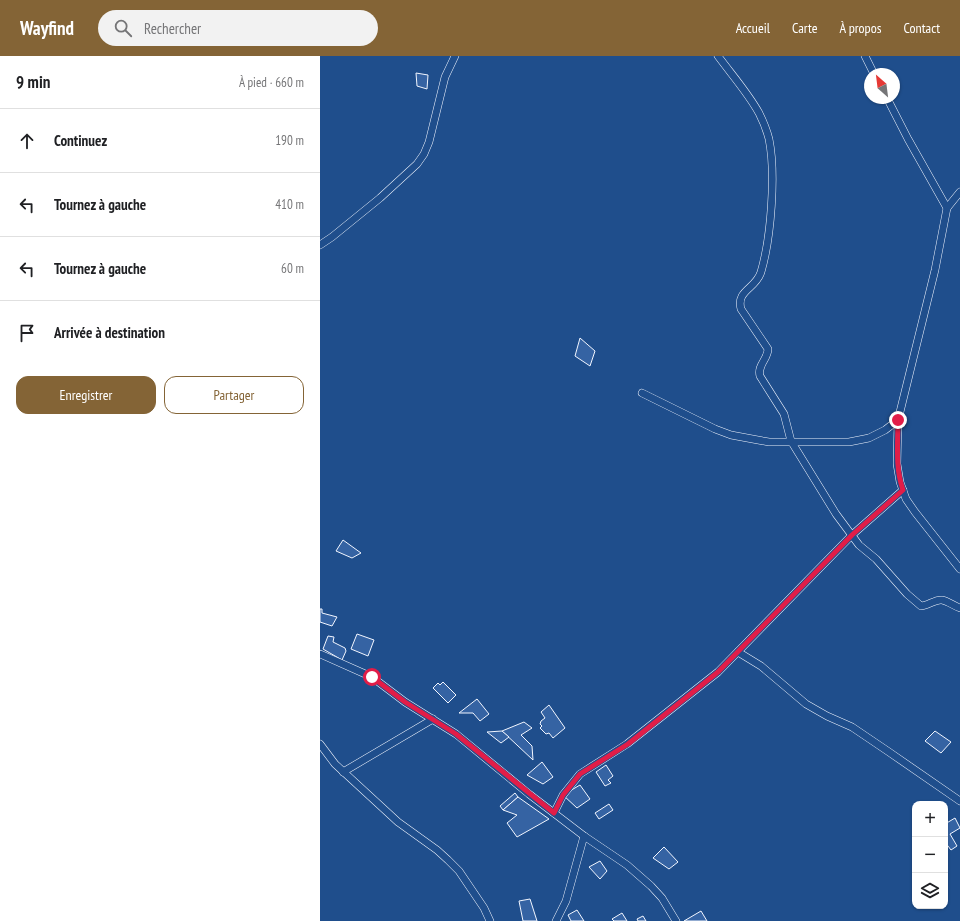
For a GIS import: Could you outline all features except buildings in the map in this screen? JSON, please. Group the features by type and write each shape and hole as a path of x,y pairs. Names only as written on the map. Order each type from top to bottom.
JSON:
{"street":[{"path":"320,245 380,198 418,164 429,142 445,76 454,56"},
{"path":"718,56 745,92 759,114 769,138 772,167 770,214 765,257 760,275 751,287 741,296 739,303 741,310 768,349 768,354 758,372 784,414 791,441 836,514 859,545 876,559 907,594 921,606 926,606 942,600 960,608"},
{"path":"865,56 871,68"},
{"path":"890,104 947,208"},
{"path":"960,192 947,208 935,270 898,420 897,464 900,482 906,499 960,569"},
{"path":"642,393 715,429 731,435 769,442 849,442 870,438 885,430 898,420"},
{"path":"554,813 563,795 580,774 628,744 718,672 852,535 903,490"},
{"path":"738,652 761,666 806,704 827,716 852,727 960,801"},
{"path":"320,654 372,677 405,702 456,734 584,836 627,865 662,898 676,921"},
{"path":"343,772 433,719"},
{"path":"320,744 335,764 398,822 437,850 448,860 463,877 484,908 490,921"},
{"path":"556,921 566,901 584,836"}],"route":[{"path":"372,677 405,702 456,734 554,813 563,795 580,774 628,744 718,672 852,535 903,490 897,464 898,420"}]}
